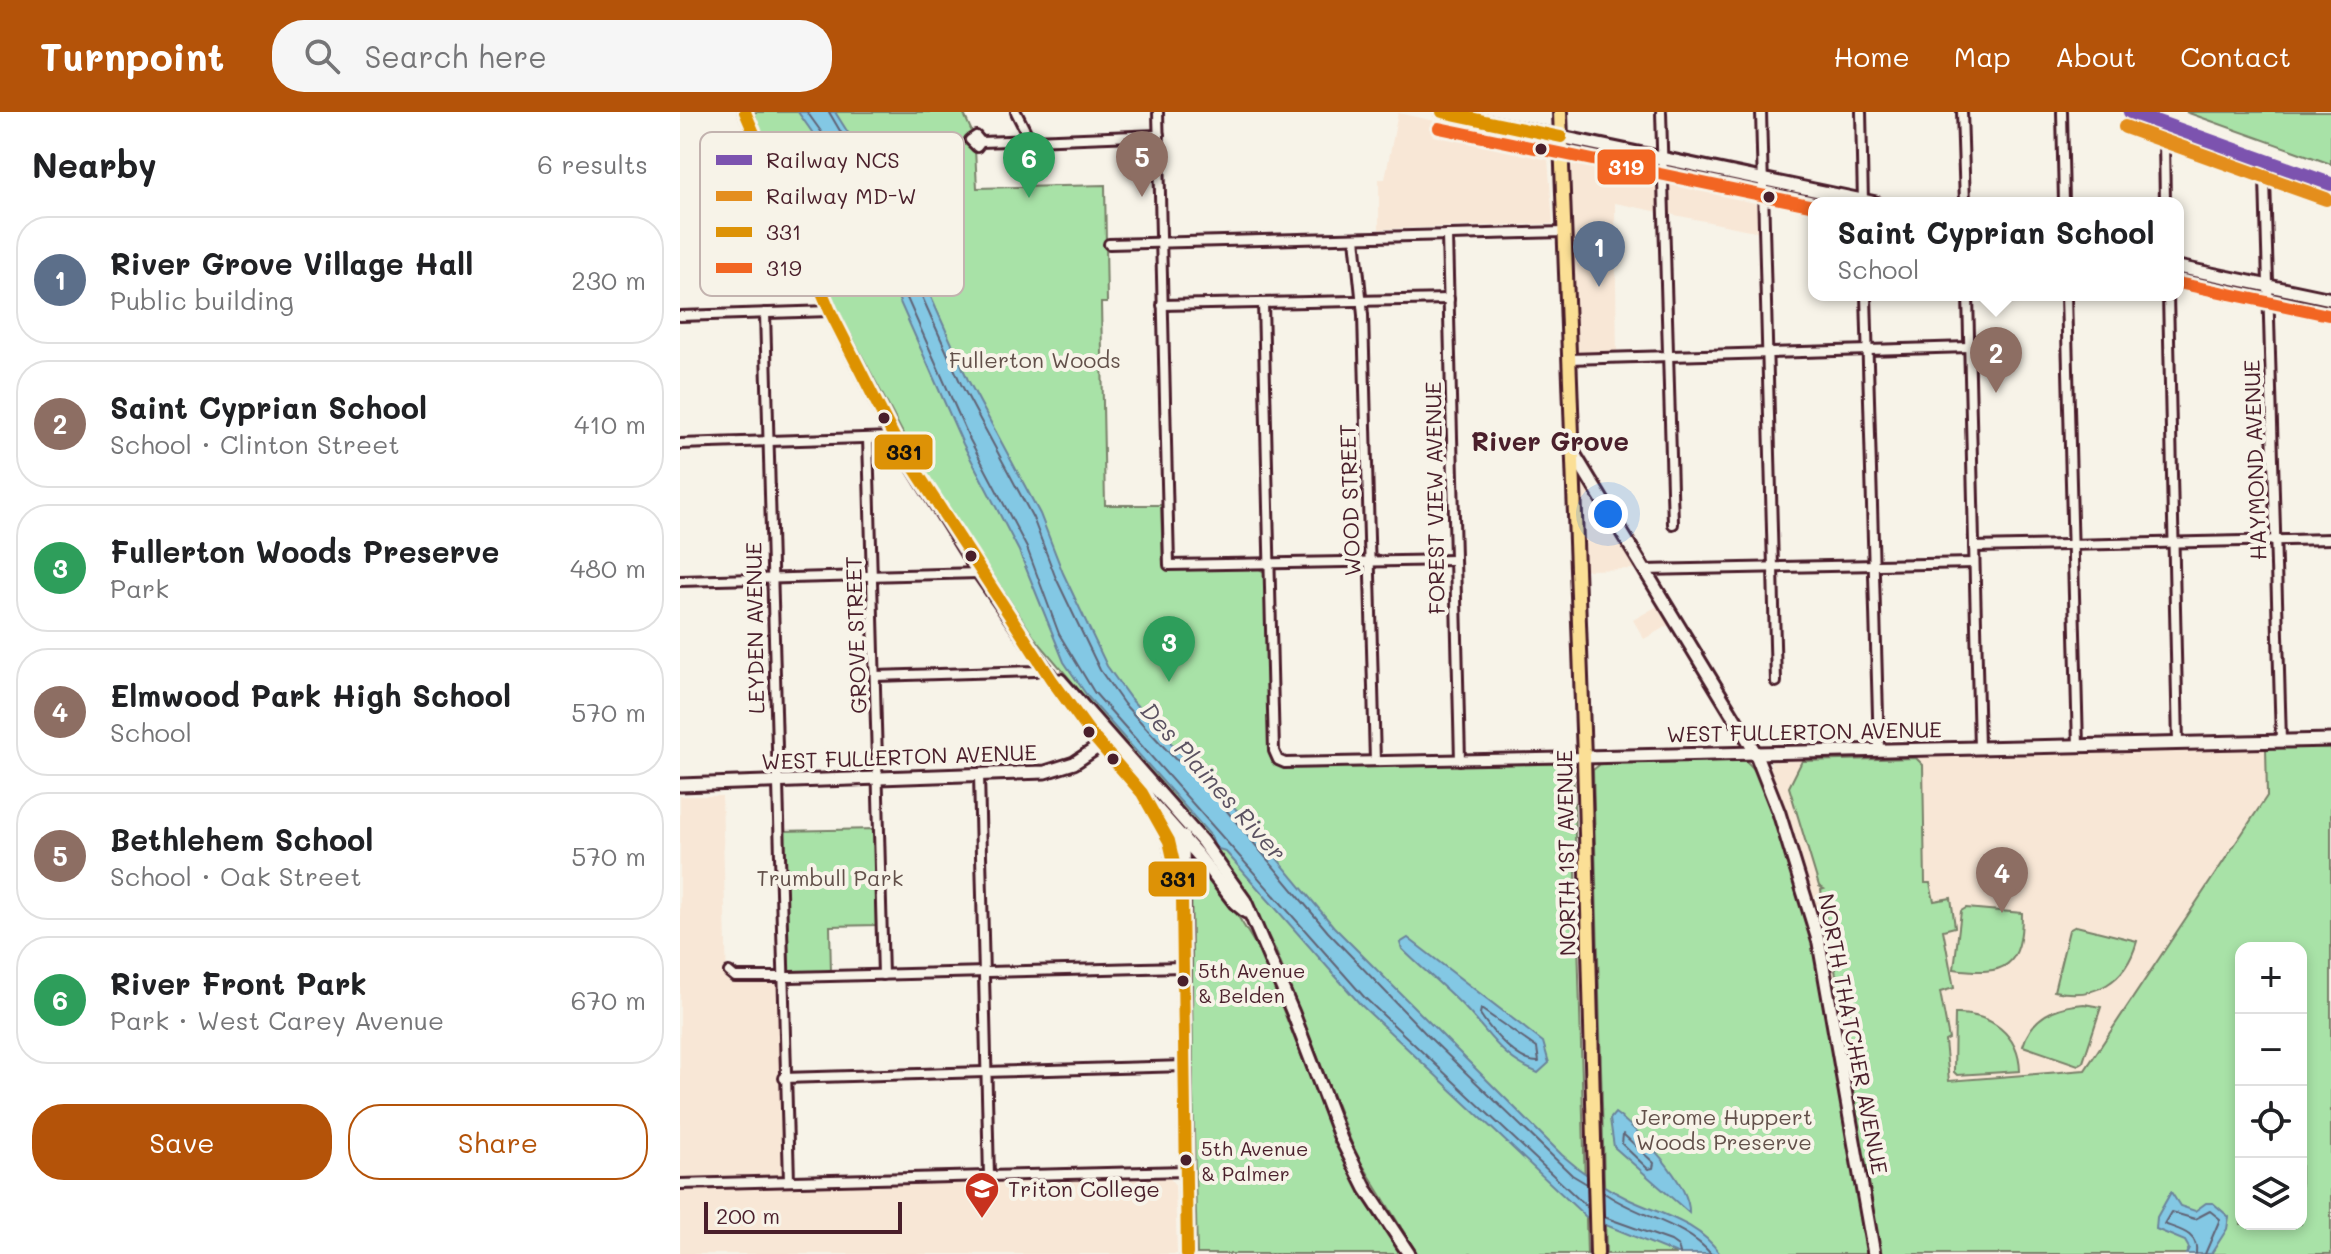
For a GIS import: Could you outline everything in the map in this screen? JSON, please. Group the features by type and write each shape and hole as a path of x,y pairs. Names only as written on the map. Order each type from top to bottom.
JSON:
{"main road":[{"name":"NORTH THATCHER AVENUE","path":"1560,112 1573,452"},
{"name":"NORTH 1ST AVENUE","path":"1573,452 1597,1254"}],"street":[{"path":"745,112 754,132"},
{"path":"1016,112 1030,140"},
{"path":"1158,112 1169,565 1455,560"},
{"path":"1442,112 1841,197"},
{"path":"1661,112 1673,524"},
{"path":"1761,112 1776,682"},
{"path":"1861,112 1863,197"},
{"path":"1962,112 1965,197"},
{"path":"2062,112 2064,197"},
{"path":"981,142 1159,135"},
{"path":"2164,141 2165,197"},
{"name":"HAYMOND AVENUE","path":"2265,178 2281,741"},
{"path":"1109,244 1564,232"},
{"name":"FOREST VIEW AVENUE","path":"1447,235 1460,760"},
{"name":"WOOD STREET","path":"1355,238 1359,301 1363,315 1375,761"},
{"path":"2184,268 2331,299"},
{"path":"824,296 894,437 979,573 1100,745 1246,912"},
{"path":"1162,305 1449,299"},
{"path":"1866,301 1879,750"},
{"path":"1968,301 1979,748"},
{"path":"2066,301 2078,746"},
{"path":"2168,301 2178,743"},
{"path":"1263,303 1271,565"},
{"path":"680,316 830,311"},
{"name":"LEYDEN AVENUE","path":"765,313 789,1181"},
{"path":"1569,359 1969,347"},
{"path":"680,444 894,437"},
{"name":"GROVE STREET","path":"868,438 883,975"},
{"name":"NORTH THATCHER AVENUE","path":"1573,452 1755,752 1793,850 1819,943 1874,1254"},
{"path":"1974,547 2331,539"},
{"path":"1644,570 1974,563"},
{"name":"WEST FULLERTON AVENUE","path":"1271,565 1274,751 1278,760 1285,763 2331,740"},
{"path":"680,581 979,573"},
{"path":"875,676 1049,670"},
{"path":"1049,670 1182,819 1225,871 1245,901 1246,912 1282,987 1341,1139 1366,1189 1409,1254"},
{"name":"WEST FULLERTON AVENUE","path":"680,785 1053,771 1074,763 1111,738"},
{"path":"979,775 989,1176"},
{"path":"1142,793 1169,841 1182,898"},
{"path":"1182,819 1187,1254"},
{"path":"729,972 735,977 1182,967"},
{"path":"784,1078 1185,1066"},
{"path":"680,1184 1186,1171"}],"shaded area":[{"path":"1398,113 1547,145 1553,224 1379,229 1379,179 1385,179"},
{"path":"1578,152 1767,188 1769,234 1615,203 1617,360 1576,361 1571,156"},
{"path":"1581,475 1638,569 1585,570"},
{"path":"1661,604 1672,623 1644,639 1633,620"},
{"path":"2266,747 2267,796 2085,1070 1849,1090 1820,930 1769,771 1771,761"},
{"path":"680,796 722,796 727,981 780,979 787,1186 1168,1176 1175,1185 1177,1254 680,1254"}],"green space":[{"name":"Fullerton Woods","path":"754,112 963,112 973,134 967,142 975,149 977,188 1105,185 1107,303 1101,303 1105,505 1161,505 1163,562 1167,570 1259,569 1265,572 1270,756 1275,764 1288,768 1565,763 1573,766 1587,1254 1418,1254 1356,1154 1275,949 1244,889 1034,637 918,462 830,296 964,296 964,132 761,132"},
{"path":"2186,112 2331,112 2331,164"},
{"path":"2331,746 2331,1254 1879,1254 1849,1090 1856,1089 1821,890 1824,889 1819,886 1789,787 1802,761 1916,758 1923,765 1925,883 1930,883 1934,901 1951,898 1955,927 1943,930 1954,988 1940,992 1949,1039 1945,1041 1949,1081 2085,1070 2267,796 2266,747"},
{"name":"Jerome Huppert Woods Preserve","path":"1741,759 1762,782 1783,834 1803,905 1822,987 1870,1254 1606,1254 1593,770 1604,761"},
{"name":"Trumbull Park","path":"876,829 878,925 830,926 831,973 788,973 781,831"},
{"path":"1187,849 1225,895 1260,952 1341,1155 1401,1254 1197,1254"},
{"path":"1966,908 2022,913 2019,946 2008,964 1987,971 1954,969 1961,911"},
{"path":"2076,926 2137,941 2125,967 2107,985 2083,993 2054,991 2069,930"},
{"path":"2084,1004 2101,1007 2083,1062 2078,1065 2023,1046 2038,1020 2064,1007"},
{"path":"1955,1014 1980,1017 2000,1028 2014,1046 2020,1071 1957,1075 1954,1072"}],"water":[{"path":"798,112 835,112 848,132 812,132"},
{"name":"Des Plaines River","path":"897,296 931,296 968,380 1040,514 1063,573 1107,666 1130,698 1181,754 1195,760 1334,927 1562,1155 1612,1191 1691,1227 1720,1254 1677,1254 1586,1217 1360,1004 1225,851 1215,848 1211,836 1088,697 1064,662 1019,551 963,444"},
{"path":"1408,938 1543,1042 1549,1063 1538,1073 1505,1053 1457,1000 1402,949 1400,943"},
{"path":"1615,1113 1637,1131 1673,1173 1682,1187 1689,1213 1614,1147 1610,1119"},
{"path":"2171,1192 2180,1206 2195,1211 2206,1203 2213,1203 2229,1217 2227,1229 2211,1254 2186,1254 2189,1248 2185,1241 2156,1229 2157,1217"}],"railway":[{"path":"2146,112 2331,179"}],"rail line":[{"name":"NCS","path":"2130,112 2331,184"},
{"name":"MD-W","path":"2125,127 2326,199"}],"transit line":[{"name":"331","path":"745,112 754,132"},
{"name":"331","path":"1442,112 1561,137"},
{"name":"319","path":"1439,128 1808,205"},
{"name":"319","path":"2184,284 2328,315"},
{"name":"331","path":"824,296 894,437 1051,679 1091,734 1142,793 1169,841 1182,898 1187,1254"}],"place":[{"name":"Bethlehem School","path":"1142,197"},
{"name":"River Front Park","path":"1029,198"},
{"name":"River Grove Village Hall","path":"1599,287"},
{"name":"Saint Cyprian School","path":"1996,393"},
{"name":"Fullerton Woods Preserve","path":"1169,682"},
{"name":"Elmwood Park High School","path":"2002,913"},
{"name":"5th Avenue & Belden","path":"1183,981"},
{"name":"5th Avenue & Palmer","path":"1186,1160"},
{"name":"Triton College","path":"982,1220"}],"district":[{"name":"River Grove","path":"1550,442"}]}
